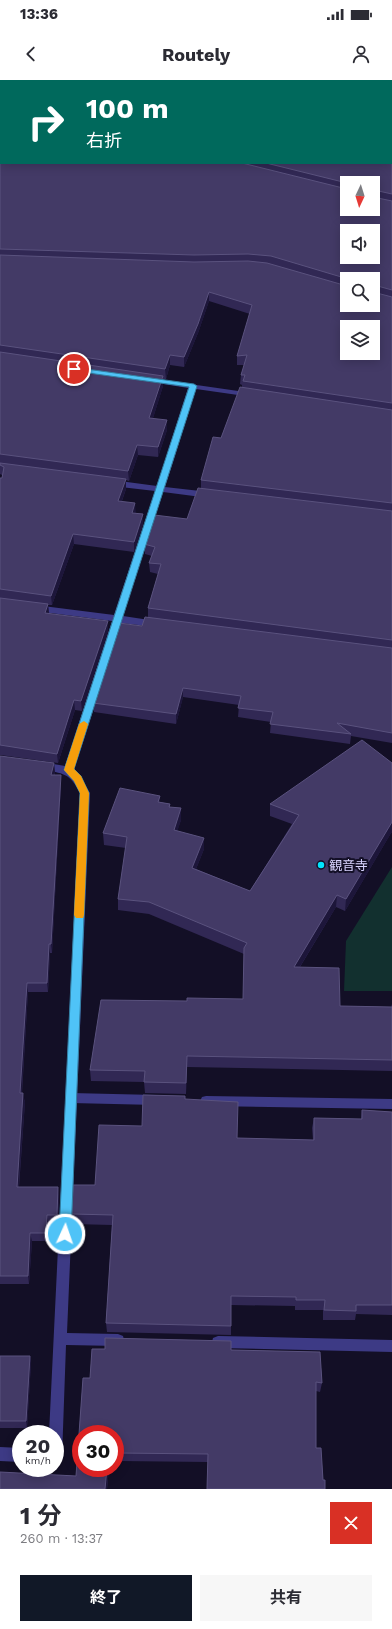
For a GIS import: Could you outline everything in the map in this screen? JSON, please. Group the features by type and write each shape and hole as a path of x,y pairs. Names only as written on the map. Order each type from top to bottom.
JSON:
{"street":[{"path":"139,378 262,396"},
{"path":"69,770 194,386"},
{"path":"106,482 222,496"},
{"path":"24,606 165,625"},
{"path":"31,765 69,770 78,779 85,793 56,1425"},
{"path":"71,1098 165,1100"},
{"path":"196,1100 392,1104"},
{"path":"60,1339 131,1340"},
{"path":"202,1342 392,1346"},
{"path":"0,1454 12,1455"}],"green space":[{"path":"392,867 392,991 344,991 346,941"}],"building":[{"path":"0,164 246,164 340,187 340,216 380,216 380,198 392,201 392,290 380,287 380,272 340,272 340,277 271,256 248,254 194,255 0,249"},
{"path":"270,164 392,164 392,194 380,191 380,176 340,176 340,181"},
{"path":"0,255 194,262 248,261 267,263 340,284 340,312 380,312 380,294 392,297 392,403 243,381 245,375 241,375 247,355 237,356 252,305 209,292 198,324 184,357 170,355 165,369 0,345"},
{"path":"0,352 163,376 149,418 167,420 158,447 137,445 128,471 0,454"},
{"path":"240,387 392,410 392,503 201,480 213,437 221,438"},
{"path":"0,463 126,479 118,501 135,503 132,513 143,514 134,542 73,534 51,596 0,589 0,478 2,478 4,467 0,465"},
{"path":"198,488 392,511 392,640 148,608 161,564 149,563 155,547 144,544 154,515 187,519"},
{"path":"0,598 48,604 45,613 108,621 81,701 74,700 57,754 0,745"},
{"path":"145,617 392,648 392,733 337,723 351,734 270,724 273,712 238,708 241,696 183,688 176,714 93,703 119,623 142,626"},
{"path":"362,740 392,763 392,822 346,899 337,895 294,967 339,968 340,1006 392,1007 392,1060 187,1056 186,1083 144,1082 145,1071 90,1070 101,1000 187,1001 187,998 243,999 244,948 247,943 149,902 118,899 127,837 103,833 120,788 160,796 158,802 170,804 169,807 181,808 174,830 204,838 192,868 250,891 299,815 270,804"},
{"path":"0,756 54,763 51,775 61,775 51,944 49,944 47,983 27,983 20,1093 23,1093 17,1187 58,1187 57,1215 47,1215 46,1233 30,1233 28,1276 0,1276"},
{"path":"143,1095 185,1096 185,1099 238,1102 237,1138 314,1140 314,1118 362,1119 362,1110 392,1112 392,1305 356,1305 356,1311 324,1310 325,1300 296,1300 296,1297 231,1296 231,1326 106,1323 113,1215 72,1214 73,1185 95,1185 99,1125 142,1126"},
{"path":"105,1338 231,1341 231,1350 320,1352 322,1383 316,1382 316,1448 321,1448 325,1489 207,1489 208,1454 124,1453 124,1425 80,1425 83,1378 90,1378 92,1349 105,1349"},
{"path":"0,1356 30,1356 26,1421 0,1421"},
{"path":"0,1472 12,1473 12,1477 64,1477 64,1475 72,1477 106,1477 105,1489 0,1489"}],"slow traffic":[{"path":"79,915 85,793 78,779 69,770 84,724"}],"place":[{"name":"観音寺","path":"321,865"}],"route":[{"path":"65,1234 85,793 78,779 69,770 194,386 74,369"}]}
